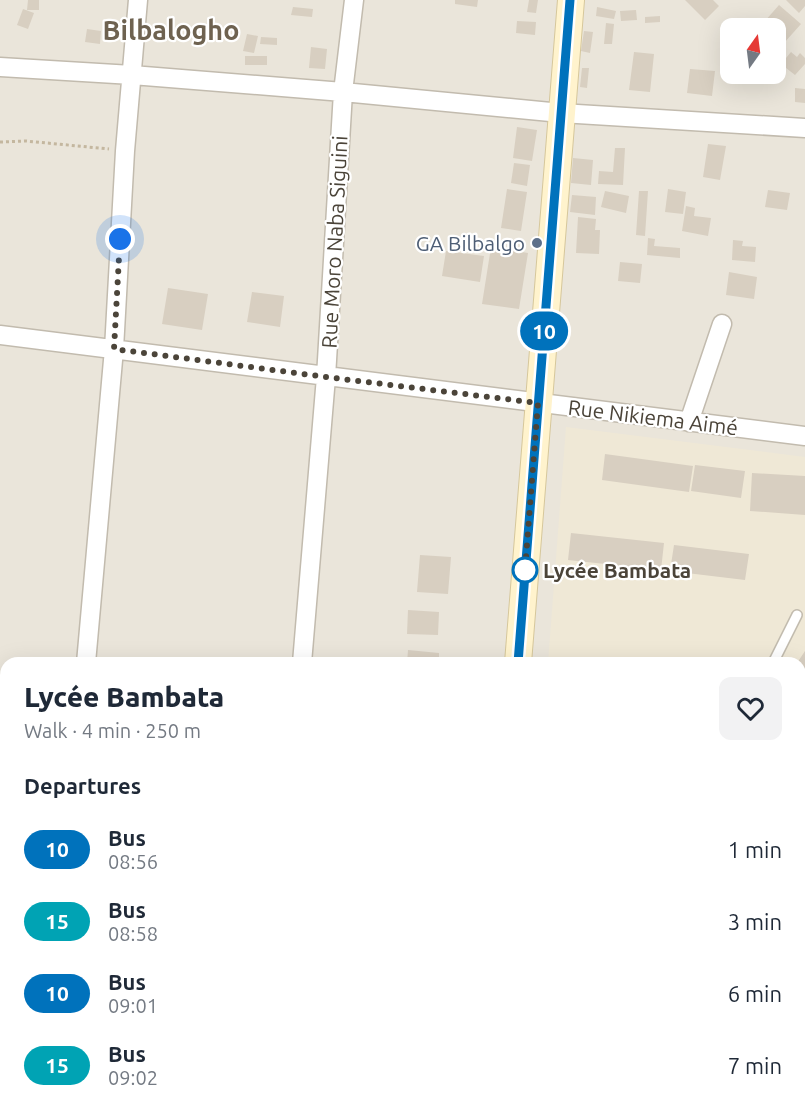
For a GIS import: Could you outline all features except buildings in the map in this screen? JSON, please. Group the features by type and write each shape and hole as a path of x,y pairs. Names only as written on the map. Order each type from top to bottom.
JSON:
{"street":[{"path":"87,657 114,349 125,151 138,0"},
{"name":"Rue Moro Naba Siguini","path":"303,657 326,377 343,92 354,0"},
{"path":"518,657 570,0"},
{"path":"0,67 343,92 561,113 805,128"},
{"path":"689,422 722,324"},
{"name":"Rue Nikiema Aimé","path":"0,335 805,436"}],"lane":[{"path":"776,657 797,615"}],"path":[{"path":"0,141 26,141 125,151"}],"shaded area":[{"path":"0,0 805,0 805,657 0,657"},
{"path":"566,427 805,457 805,657 548,657"}],"bus line":[{"name":"10","path":"518,657 570,0"}],"place":[{"name":"GA Bilbalgo","path":"537,243"},
{"name":"Lycée Bambata","path":"525,570"}],"district":[{"name":"Bilbalogho","path":"171,30"}],"route":[{"path":"120,239 114,349 538,403 525,570"}]}
